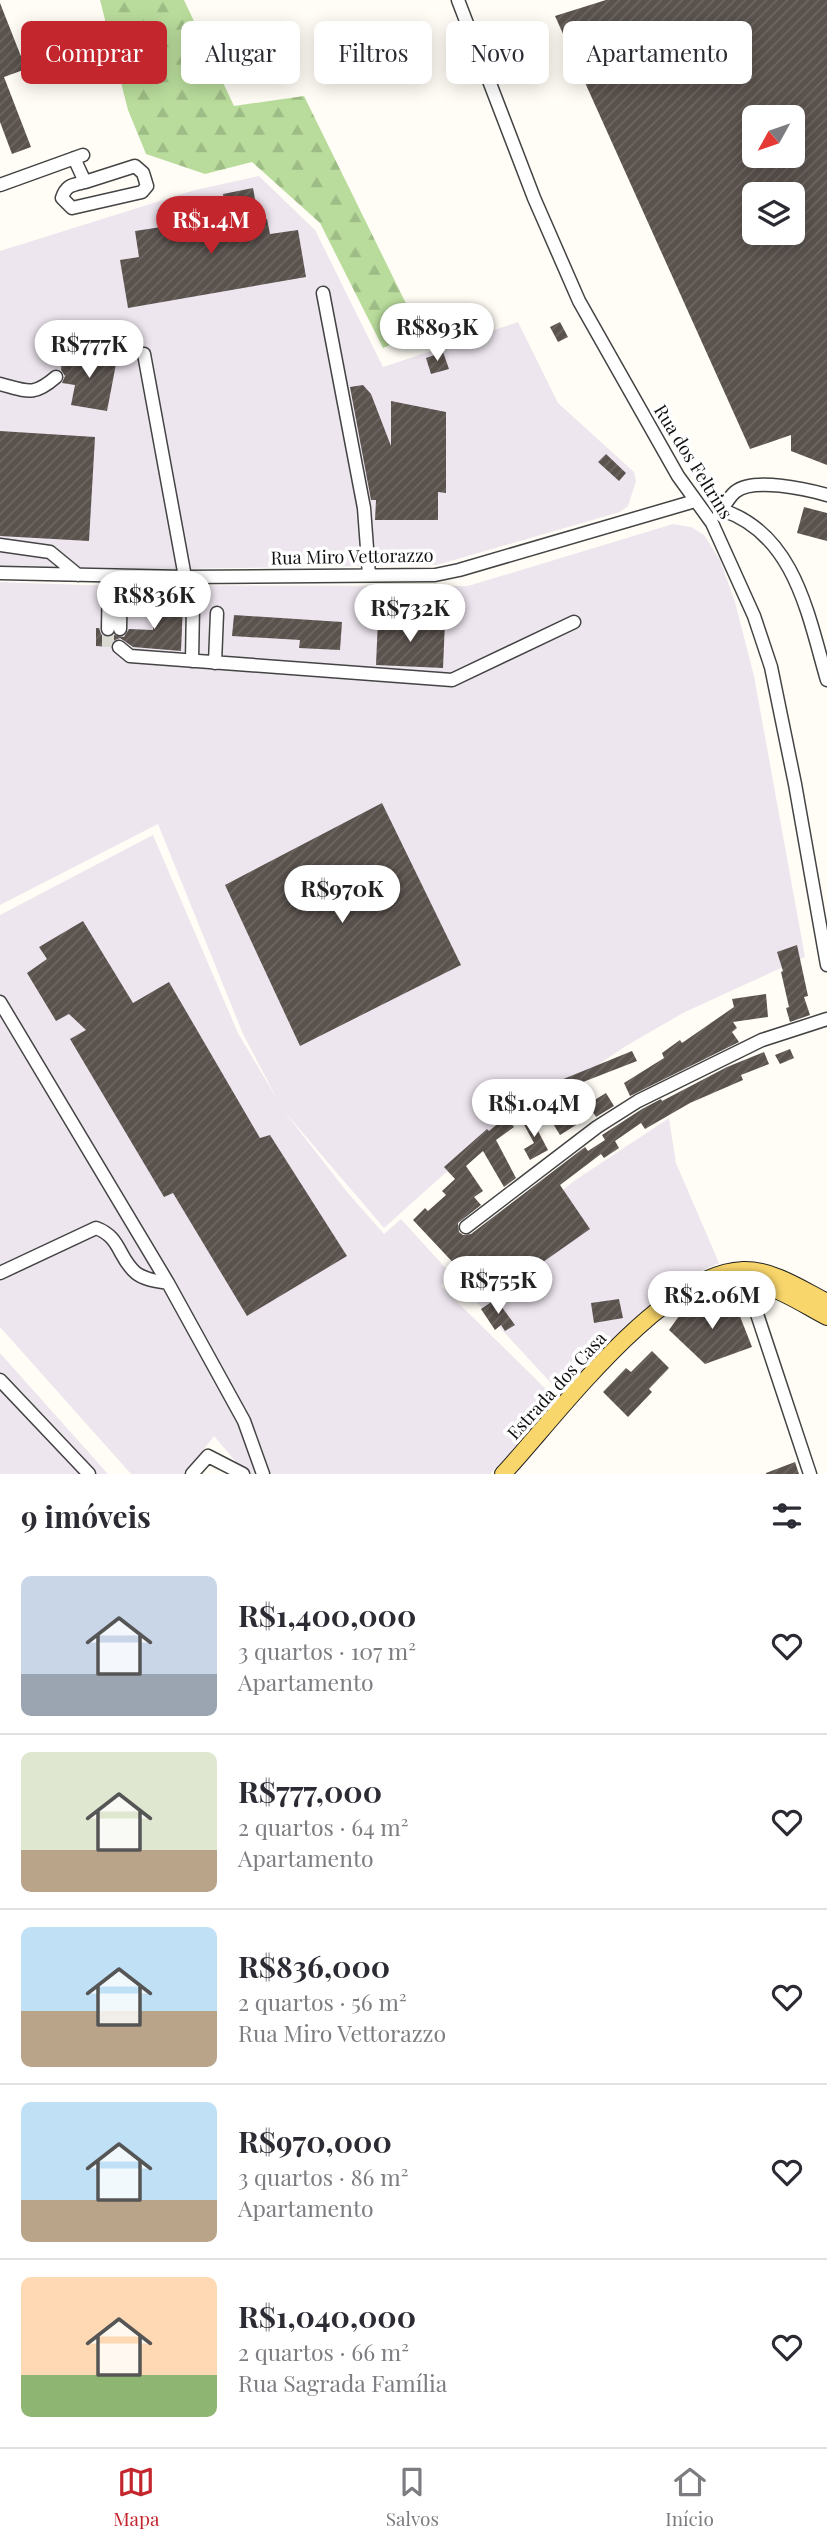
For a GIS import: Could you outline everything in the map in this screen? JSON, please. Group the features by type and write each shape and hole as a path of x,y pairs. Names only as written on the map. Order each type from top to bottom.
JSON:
{"main road":[{"name":"Estrada dos Casa","path":"503,1474 571,1396 634,1331 653,1313 690,1287 731,1271 757,1271 774,1276 827,1302"},
{"name":"Estrada dos Casa","path":"514,1474 647,1329 690,1296 738,1280 753,1288 769,1287 827,1317"}],"street":[{"name":"Rua dos Feltrins","path":"458,0 534,198 579,301 637,406 695,501 712,523 748,602 771,667 827,965"},
{"path":"0,185 79,157 85,182"},
{"path":"135,166 143,173 147,186 142,192 72,208 62,198 68,186 85,182 135,166"},
{"path":"324,293 364,508 369,575"},
{"path":"144,354 185,577"},
{"path":"0,384 37,391 56,377"},
{"path":"712,523 736,492 748,485 827,495"},
{"name":"Rua Miro Vettorazzo","path":"0,573 185,577 435,575 695,501"},
{"path":"722,510 753,526 779,550 800,589 827,680"},
{"path":"0,545 50,552 78,575"},
{"path":"114,629 115,576"},
{"path":"192,661 193,606"},
{"path":"215,663 217,613"},
{"path":"119,647 130,656 452,680 574,622"},
{"path":"0,1002 168,1283 244,1421 263,1474"},
{"path":"466,1227 597,1127 638,1101 762,1040 827,1019"},
{"path":"0,1273 96,1228 109,1233 135,1272 148,1279 168,1283"},
{"path":"753,1288 810,1474"},
{"path":"0,1380 89,1474"},
{"path":"192,1474 208,1456 243,1474"},
{"path":"211,1457 222,1473"}],"shaded area":[{"path":"259,176 315,230 383,367 518,322 558,403 634,472 636,481 628,506 620,512 437,565 172,569 0,566 0,251 195,190"},
{"path":"673,524 691,527 704,535 720,560 735,602 754,676 805,957 683,1013 626,1046 509,1125 443,1175 384,1228 284,1111 347,1192 384,1234 401,1219 450,1273 441,1286 560,1403 490,1474 246,1474 214,1436 185,1474 131,1474 0,1327 0,915 153,835 238,1033 277,1099 243,1034 158,824 0,905 0,582 84,585 468,586"},
{"path":"669,1118 676,1163 719,1263 668,1288 562,1395 456,1280 471,1264 574,1181"},
{"path":"0,1353 108,1474 0,1474"}],"green space":[{"path":"100,0 184,0 194,21 181,21 181,84 224,84 234,106 304,96 420,332 383,348 320,223 252,162 205,174 146,154 128,110 121,84 167,84 167,21 105,21"}],"building":[{"path":"606,0 827,0 827,465 791,451 791,435 750,449 586,84 752,84 752,21 563,21 563,34 555,16"},
{"path":"0,3 21,56 21,71 4,77 31,147 12,154 0,122"},
{"path":"253,188 259,220 267,219 270,234 298,230 306,277 128,308 120,260 139,257 135,231 227,217 223,194"},
{"path":"560,322 568,337 558,342 550,327"},
{"path":"63,351 116,364 107,411 71,405 75,385 62,383 65,376 61,370"},
{"path":"443,352 449,369 431,374 426,358"},
{"path":"363,385 371,394 391,446 391,401 446,412 446,493 438,492 438,520 375,520 376,500 371,500 350,387"},
{"path":"0,431 95,437 89,541 0,536"},
{"path":"606,454 626,473 619,481 598,462"},
{"path":"804,507 827,513 827,541 797,533"},
{"path":"154,604 183,605 181,651 133,647 120,638 113,641 110,647 96,646 96,628 107,638 114,635 124,637 129,629 153,630"},
{"path":"234,615 342,622 340,650 299,648 300,640 232,636"},
{"path":"378,619 445,622 443,668 376,665"},
{"path":"382,803 461,965 300,1046 225,885"},
{"path":"83,921 133,1003 169,982 260,1138 270,1135 347,1256 247,1316 173,1193 164,1197 70,1039 86,1030 69,1014 56,1021 27,973 47,959 39,947"},
{"path":"797,945 808,996 804,997 810,1015 790,1022 781,972 783,971 777,952"},
{"path":"766,994 768,1017 733,1022 737,1028 732,1032 739,1042 630,1096 624,1083 664,1058 662,1053 680,1040 682,1043 734,1007 732,999"},
{"path":"790,1049 794,1058 780,1064 775,1055"},
{"path":"632,1051 637,1061 565,1089 561,1080"},
{"path":"764,1052 769,1064 741,1075 743,1080 690,1103 645,1129 641,1123 615,1141 619,1148 604,1158 601,1154 560,1185 590,1229 499,1293 474,1257 460,1270 413,1220 425,1208 428,1211 446,1195 442,1191 455,1179 444,1167 487,1129 489,1131 506,1117 514,1127 496,1140 516,1178 504,1187 483,1151 466,1166 483,1191 474,1197 481,1205 458,1223 459,1232 463,1235 471,1234 585,1147 588,1151 605,1140 602,1135 642,1109"},
{"path":"606,1093 614,1106 596,1117 588,1104"},
{"path":"558,1096 576,1125 560,1135 542,1106"},
{"path":"529,1114 548,1150 530,1160 524,1149 534,1143 521,1119"},
{"path":"732,1296 752,1347 705,1364 669,1330 684,1309 691,1311"},
{"path":"496,1299 515,1325 505,1331 501,1325 495,1330 481,1309"},
{"path":"619,1299 623,1318 594,1323 591,1303"},
{"path":"652,1351 669,1368 649,1389 652,1392 628,1417 603,1392 626,1368 631,1372"},
{"path":"795,1462 799,1474 766,1474 766,1473"}],"tunnel":[{"path":"108,629 108,647"}]}
